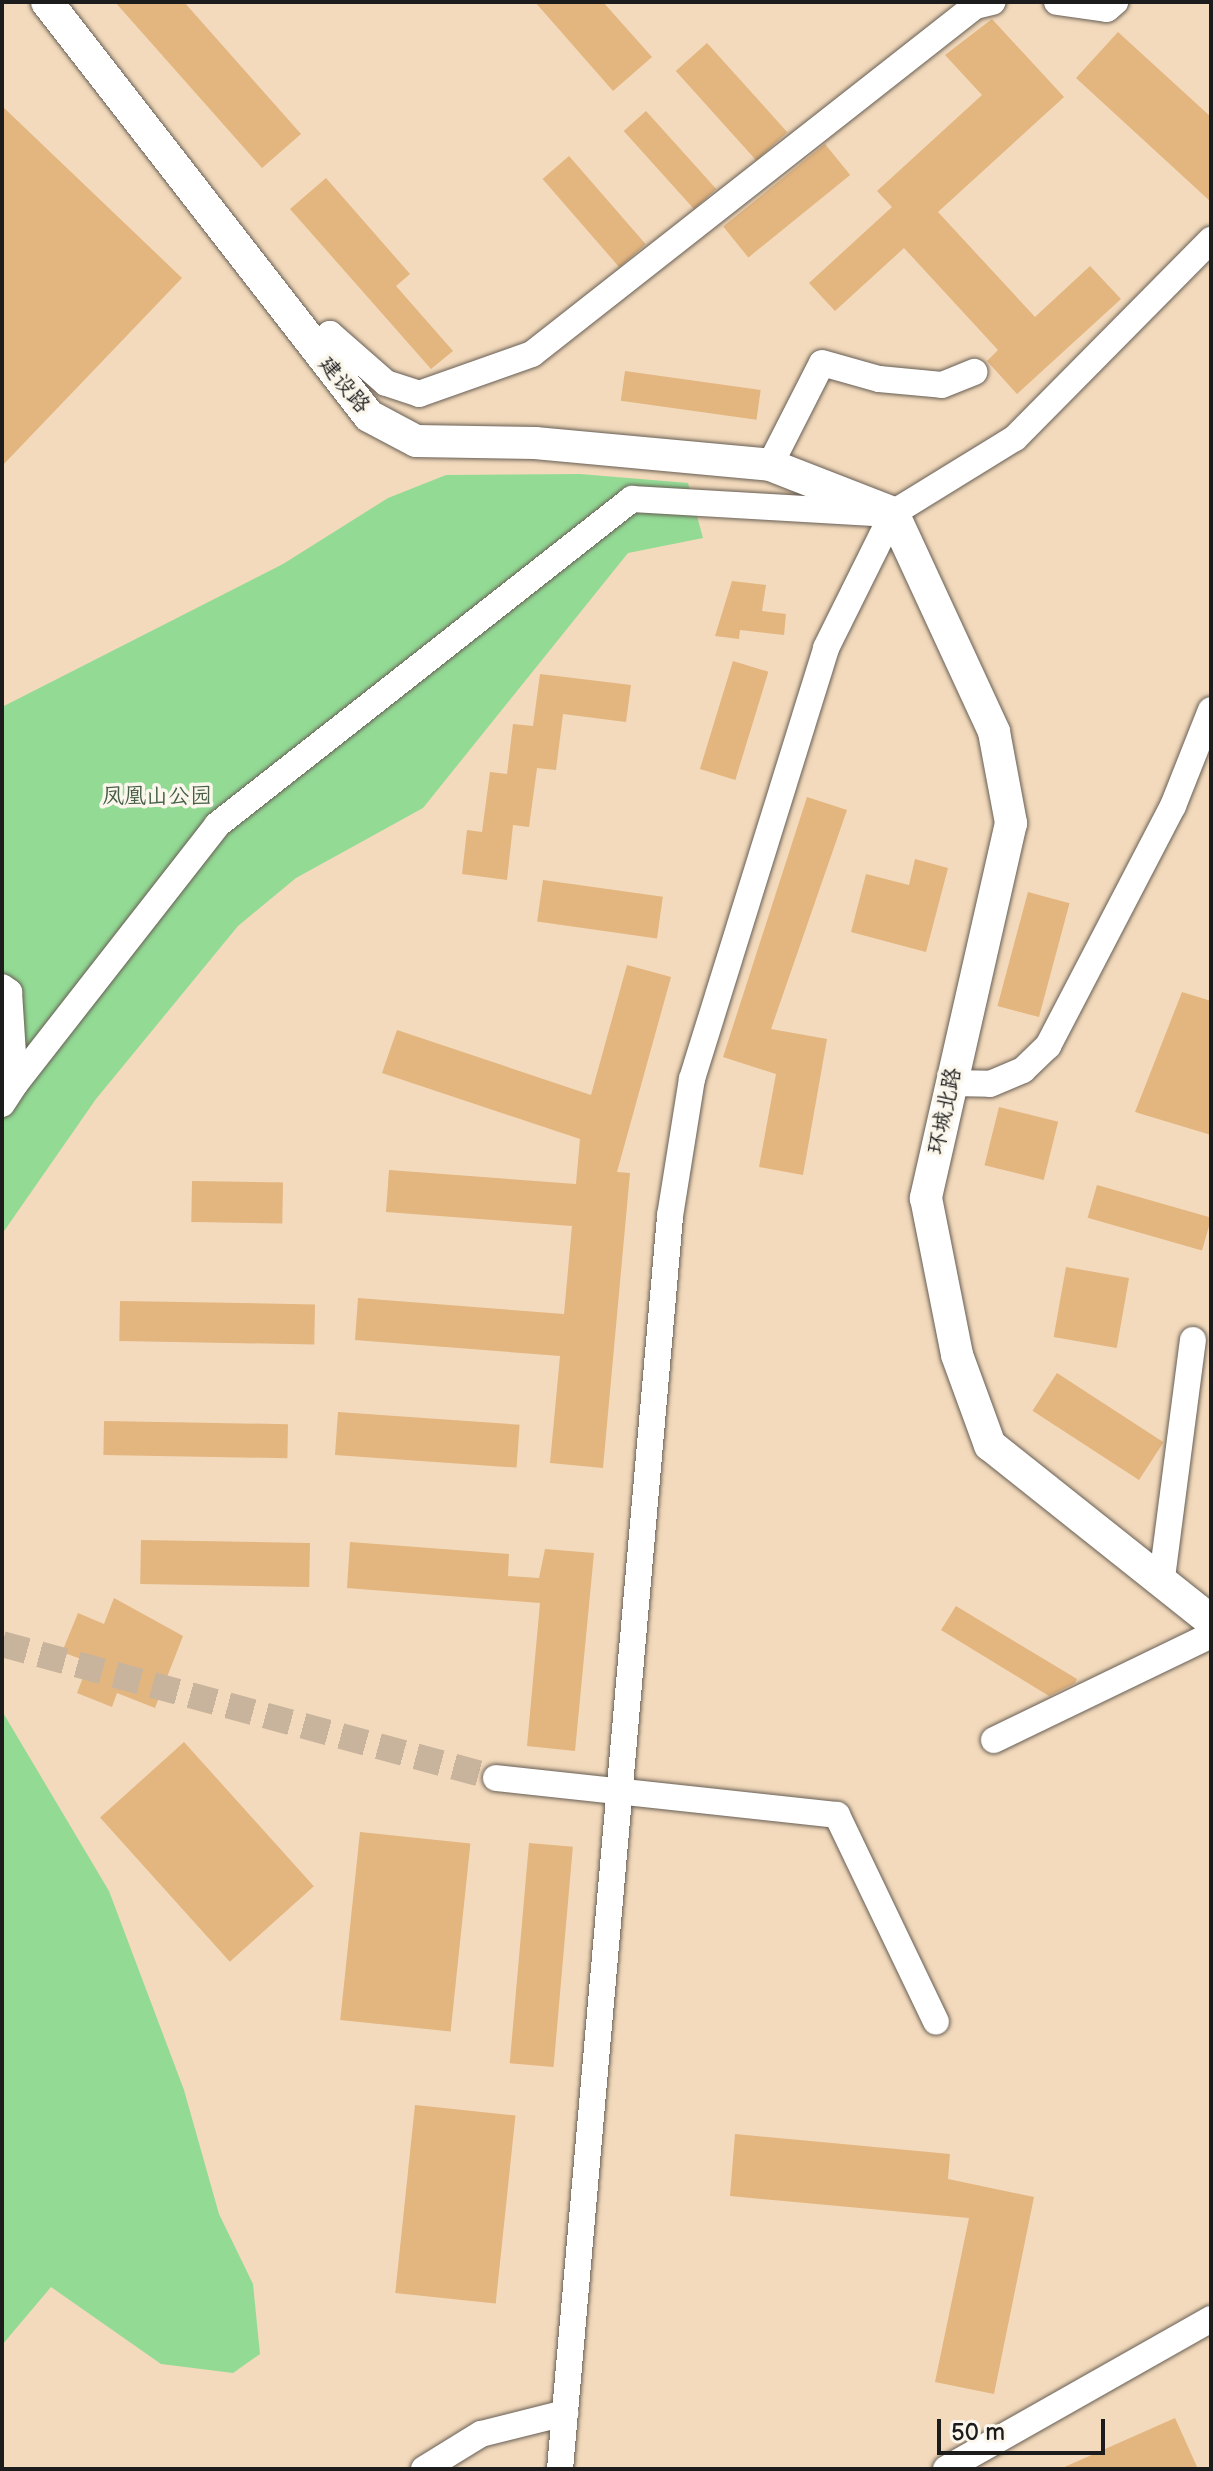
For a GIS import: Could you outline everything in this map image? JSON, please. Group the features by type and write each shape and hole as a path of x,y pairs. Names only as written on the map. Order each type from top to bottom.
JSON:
{"main road":[{"name":"建设路","path":"47,2 369,416 416,441 535,443 770,465 893,513"},
{"name":"环城北路","path":"893,513 994,732 1011,823 926,1198 957,1355 990,1445 1162,1578 1211,1621"}],"street":[{"path":"315,350 330,334 386,383 419,394 532,354 975,6 993,2"},
{"path":"1057,2 1107,9 1115,2"},
{"path":"560,2469 670,1216 692,1079 826,648 893,513 1015,438 1211,240"},
{"path":"770,465 822,363 879,379 942,385 974,372"},
{"path":"9,1094 217,825 632,499 893,513"},
{"path":"951,1083 990,1084 1023,1070 1048,1046 1173,806 1211,710"},
{"path":"2,987 9,992 9,1094"},
{"path":"1162,1578 1193,1340"},
{"path":"994,1740 1211,1635"},
{"path":"496,1778 837,1815 936,2022"},
{"path":"946,2469 1211,2319"},
{"path":"424,2469 481,2434 565,2413"}],"green space":[{"name":"凤凰山公园","path":"580,474 688,483 703,538 628,553 423,808 296,878 238,926 96,1099 2,1234 2,707 283,564 388,498 446,475"},
{"path":"2,1711 109,1891 184,2090 219,2214 253,2284 260,2354 233,2373 161,2364 51,2287 2,2345"}],"building":[{"path":"115,2 184,2 301,134 262,168"},
{"path":"535,2 603,2 652,57 613,91"},
{"path":"992,19 1064,97 938,212 1035,317 1090,266 1121,299 1017,394 987,361 998,350 904,248 835,311 809,283 892,207 877,191 982,95 945,55"},
{"path":"1118,32 1211,117 1211,202 1076,78"},
{"path":"707,43 787,132 756,160 676,71"},
{"path":"2,106 182,278 2,466"},
{"path":"646,111 716,189 694,209 624,131"},
{"path":"825,144 850,175 748,258 723,226"},
{"path":"569,156 646,244 619,267 543,179"},
{"path":"326,178 410,274 396,286 453,351 431,369 290,209"},
{"path":"625,371 761,390 756,420 621,401"},
{"path":"732,581 766,585 762,611 786,614 784,635 740,630 739,639 715,636"},
{"path":"733,661 768,672 735,780 700,769"},
{"path":"540,674 631,685 626,722 563,714 556,770 537,768 529,827 513,825 507,880 462,874 467,830 482,832 490,772 507,774 513,724 533,726"},
{"path":"807,797 847,810 771,1029 827,1039 803,1175 759,1167 776,1074 723,1057"},
{"path":"915,859 948,868 926,952 851,932 866,874 909,885"},
{"path":"543,880 663,897 657,938 537,922"},
{"path":"1028,892 1070,903 1039,1017 997,1006"},
{"path":"627,965 671,977 617,1172 630,1173 603,1468 550,1463 560,1356 355,1340 358,1298 564,1314 572,1226 386,1212 389,1170 576,1184 580,1139 382,1073 397,1030 591,1095"},
{"path":"1182,992 1211,1001 1211,1135 1135,1112"},
{"path":"999,1107 1058,1122 1044,1180 984,1165"},
{"path":"192,1181 283,1183 282,1224 191,1222"},
{"path":"1097,1185 1211,1218 1202,1250 1088,1218"},
{"path":"1066,1267 1129,1278 1117,1348 1054,1337"},
{"path":"120,1301 315,1304 314,1344 119,1341"},
{"path":"1057,1373 1164,1442 1139,1480 1032,1411"},
{"path":"338,1412 520,1425 517,1468 335,1455"},
{"path":"104,1421 288,1424 287,1458 103,1455"},
{"path":"141,1540 310,1543 309,1587 140,1584"},
{"path":"350,1542 509,1554 508,1576 539,1578 545,1549 594,1553 575,1751 527,1746 540,1603 347,1588"},
{"path":"114,1598 183,1636 155,1708 117,1693 112,1707 77,1693 89,1662 62,1652 78,1613 104,1624"},
{"path":"956,1606 1077,1679 1075,1683 1049,1696 941,1630"},
{"path":"184,1742 314,1886 230,1962 100,1818"},
{"path":"360,1832 470,1844 451,2032 340,2020"},
{"path":"529,1843 573,1847 554,2067 510,2063"},
{"path":"415,2105 515,2116 496,2304 395,2293"},
{"path":"735,2134 950,2154 948,2179 1034,2197 994,2394 935,2382 969,2218 730,2196"},
{"path":"1175,2418 1198,2469 1060,2469"}],"tunnel":[{"path":"2,1644 496,1778"}]}
